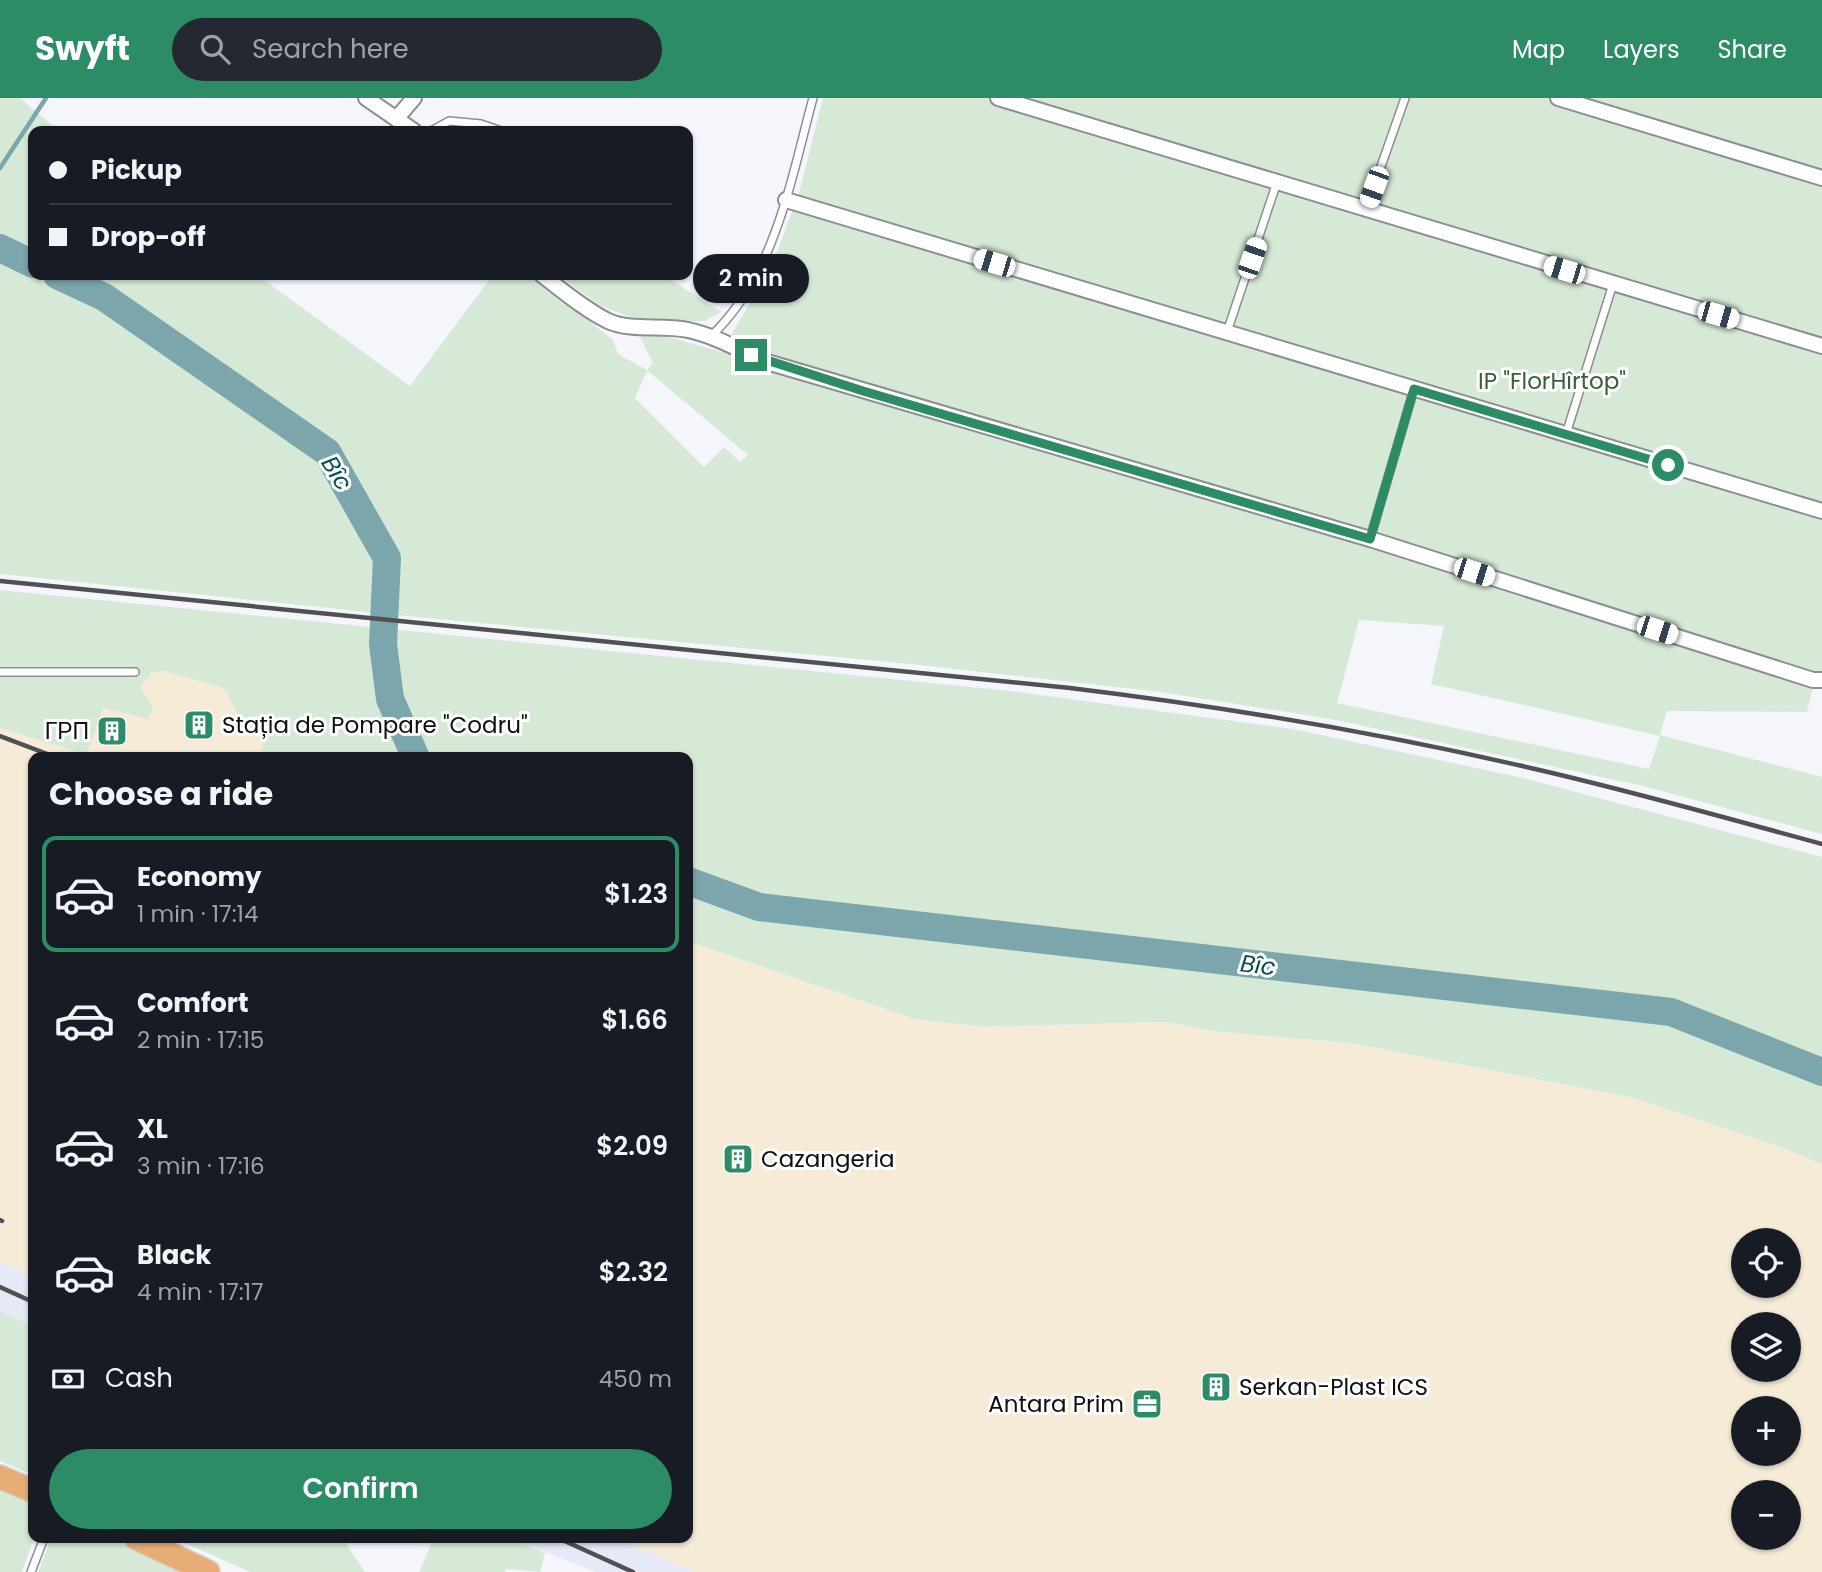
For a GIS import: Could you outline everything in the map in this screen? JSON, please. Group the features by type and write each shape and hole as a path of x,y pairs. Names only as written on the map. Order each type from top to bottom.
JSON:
{"main road":[{"path":"0,1477 28,1489"},
{"path":"147,1543 208,1572"}],"street":[{"path":"366,98 406,126"},
{"path":"396,119 414,98"},
{"path":"998,98 1822,346"},
{"path":"1558,98 1822,177"},
{"path":"786,200 1822,511"},
{"path":"548,280 575,301 609,321 629,327 685,329 711,336 767,362 1370,539 1813,680 1822,680"}],"lane":[{"path":"711,336 730,318 761,263 786,200 813,98"},
{"path":"1366,209 1405,98"},
{"path":"440,126 449,121 487,126"},
{"path":"1227,333 1277,183"},
{"path":"1566,435 1614,285"},
{"path":"1370,539 1414,389"},
{"path":"0,672 135,672"},
{"path":"32,1572 42,1543"}],"shaded area":[{"path":"164,671 221,686 266,733 262,752 88,752 103,708 140,687 152,672"},
{"path":"0,728 77,752 28,752 28,1275 0,1262"},
{"path":"693,943 914,1019 984,1027 1165,1022 1220,1032 1351,1043 1634,1098 1775,1145 1822,1164 1822,1572 695,1572 628,1543 693,1543"},
{"path":"0,1262 28,1275 28,1324 0,1311"},
{"path":"522,1543 628,1543 695,1572 596,1572"}],"green space":[{"name":"IP \"FlorHîrtop\"","path":"0,98 20,98 53,126 28,126 28,280 264,280 410,386 489,280 537,280 613,340 618,354 647,370 653,363 638,333 672,338 721,352 773,264 800,189 823,98 1822,98 1822,684 1814,683 1807,712 1667,711 1660,735 1822,777 1822,834 1639,785 1331,719 1160,692 910,664 0,574","holes":["648,371 748,455 740,462 724,447 704,467 635,398","1359,620 1444,626 1431,684 1660,736 1649,769 1337,703"]},
{"path":"565,280 671,280 721,312 705,321 672,321 630,317 601,306"},
{"path":"0,590 1011,691 1293,729 1519,777 1822,857 1822,1164 1775,1145 1634,1098 1351,1043 1220,1032 1165,1022 984,1027 914,1019 693,943 693,752 262,752 265,733 247,735 227,693 221,687 164,671 152,672 140,687 153,707 148,719 103,708 88,752 77,752 0,728"},
{"path":"0,1311 28,1324 28,1473 0,1461"},
{"path":"0,1487 28,1500 28,1543 32,1543 22,1572 0,1572"},
{"path":"49,1543 121,1543 183,1572 38,1572"},
{"path":"185,1543 348,1543 365,1572 250,1572"},
{"path":"432,1543 522,1543 545,1553 540,1572 507,1569 505,1572 419,1572"}],"waterway":[{"path":"0,168 46,98"},
{"name":"Bîc","path":"0,248 28,262"},
{"name":"Bîc","path":"68,280 104,297 327,452 387,558 383,644 390,699 413,752"},
{"name":"Bîc","path":"693,883 759,907 1671,1012 1822,1072"}],"railway":[{"path":"0,581 1070,688 1187,704 1303,722 1477,756 1607,786 1822,844"},
{"path":"0,736 42,752"},
{"path":"0,1287 28,1300"},
{"path":"569,1543 633,1572"}],"place":[{"name":"Stația de Pompare \"Codru\"","path":"199,725"},
{"name":"ГРП","path":"112,731"},
{"name":"Cazangeria","path":"738,1159"},
{"name":"Serkan-Plast ICS","path":"1216,1387"},
{"name":"Antara Prim","path":"1147,1404"}],"route":[{"path":"751,355 863,391 1370,539 1414,389 1668,465"}]}
